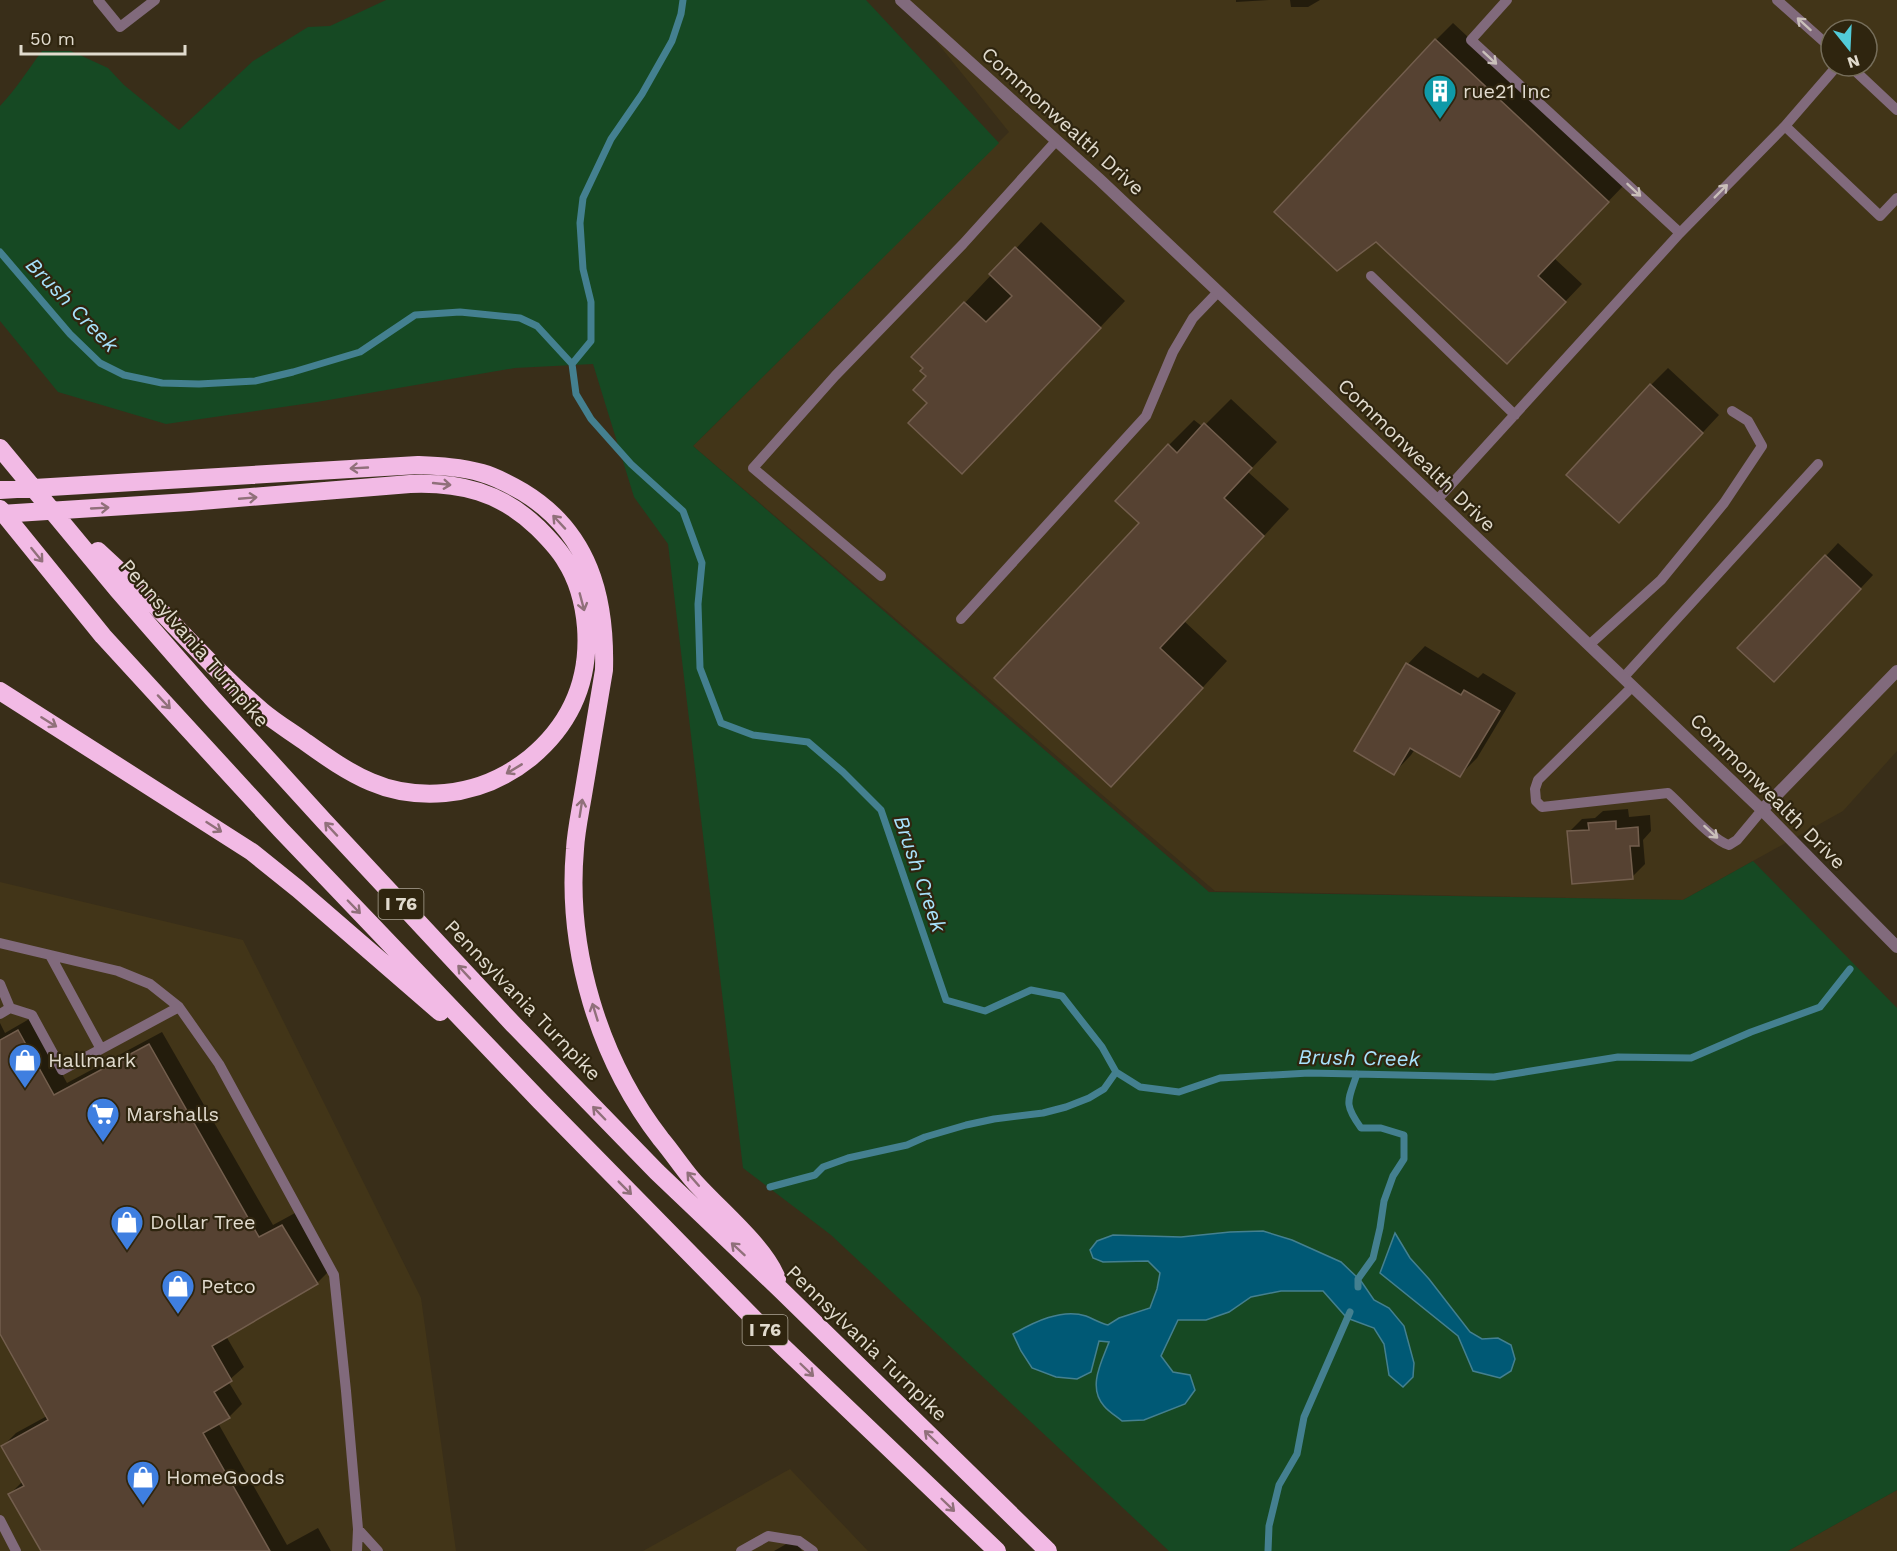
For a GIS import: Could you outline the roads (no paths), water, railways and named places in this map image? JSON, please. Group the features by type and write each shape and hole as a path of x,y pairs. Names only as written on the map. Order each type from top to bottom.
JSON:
{"highway":[{"name":"Pennsylvania Turnpike","path":"0,448 117,589 339,838 513,1024 657,1172 1048,1551"},
{"path":"0,490 418,465 483,473 515,487 538,501 557,519 569,532 591,570 603,616 605,642 604,670 575,849 573,892 578,937 588,988 611,1053 628,1087 657,1134 692,1179 764,1255 781,1290"},
{"path":"0,511 189,502 437,483 464,487 490,495 512,507 550,541 566,561 577,583 585,607 587,655 584,676 577,698 562,724 544,746 519,767 490,783 463,791 431,794 403,792 372,783 334,763 263,712 214,668 148,598 43,498"},
{"name":"I 76","path":"0,511 103,636 281,830 540,1101 760,1325 997,1551"},
{"path":"0,691 252,852 369,949 540,1101"}],"street":[{"name":"Commonwealth Drive","path":"902,0 1218,292 1437,500 1762,810 1897,947"},
{"path":"1762,810 1897,671"}],"lane":[{"path":"98,0 120,27 155,0"},
{"path":"1507,0 1471,40 1680,233"},
{"path":"1777,0 1819,37"},
{"path":"1437,500 1680,233 1785,126 1827,78"},
{"path":"1863,78 1897,110"},
{"path":"1785,126 1880,216 1897,198"},
{"path":"881,576 753,468 835,376 963,244 1056,141"},
{"path":"1371,276 1515,415"},
{"path":"961,619 1146,416 1173,352 1193,318 1218,292"},
{"path":"1589,645 1660,580 1724,503 1762,446 1748,421 1732,411"},
{"path":"1762,810 1737,840 1729,845 1712,833 1668,792 1542,807 1536,801 1535,789 1538,780 1628,682 1818,464"},
{"path":"0,943 118,971 150,984 179,1007 219,1064 334,1275 358,1528 357,1551"},
{"path":"50,955 101,1049"},
{"path":"0,984 10,1008"},
{"path":"0,1014 10,1008 32,1015 62,1070 179,1007"},
{"path":"0,1520 14,1550"},
{"path":"358,1528 378,1551"},
{"path":"741,1551 768,1536 799,1541 813,1551"}],"water":[{"path":"1263,1231 1292,1240 1341,1262 1361,1281 1374,1300 1389,1308 1404,1326 1414,1363 1413,1377 1403,1387 1389,1375 1384,1344 1374,1328 1347,1318 1323,1291 1281,1291 1251,1297 1229,1312 1206,1320 1178,1320 1161,1356 1173,1372 1190,1375 1195,1390 1185,1404 1144,1420 1122,1421 1099,1399 1096,1382 1109,1342 1099,1341 1091,1372 1077,1379 1056,1377 1032,1368 1013,1334 1039,1321 1058,1315 1077,1314 1108,1325 1119,1318 1150,1308 1160,1273 1148,1261 1103,1262 1093,1258 1090,1250 1097,1241 1113,1235 1181,1237"},
{"path":"1395,1233 1410,1258 1470,1332 1482,1339 1498,1338 1511,1345 1515,1359 1511,1371 1500,1378 1473,1371 1458,1336 1380,1273"}],"waterway":[{"path":"572,364 591,341 591,302 583,269 580,223 583,198 611,139 642,94 672,41 683,0"},
{"name":"Brush Creek","path":"0,252 70,334 100,363 124,375 162,383 255,381 293,372 360,352 415,315 460,312 520,318 537,326 572,364 576,394 591,419 631,464 683,511 702,563 698,604 700,668 721,723 753,735 808,742 843,772 881,810 946,1000 985,1011 1031,990 1062,996 1102,1047 1116,1072 1140,1087 1179,1092 1220,1078 1309,1073 1494,1077 1618,1057 1691,1058 1751,1032 1820,1007 1850,969"},
{"path":"770,1187 815,1175 823,1167 848,1158 907,1145 966,1125 1043,1113 1066,1107 1104,1089 1116,1072"},
{"path":"1357,1074 1351,1090 1349,1107 1361,1128 1381,1128 1404,1135 1404,1159 1393,1176 1384,1201 1373,1258 1358,1279 1358,1287"},
{"path":"1268,1551 1269,1526 1279,1485 1297,1454 1304,1417 1350,1312"}],"place":[{"name":"rue21 Inc","path":"1440,120"},
{"name":"Hallmark","path":"25,1089"},
{"name":"Marshalls","path":"103,1143"},
{"name":"Dollar Tree","path":"127,1251"},
{"name":"Petco","path":"178,1315"},
{"name":"HomeGoods","path":"143,1506"}]}
